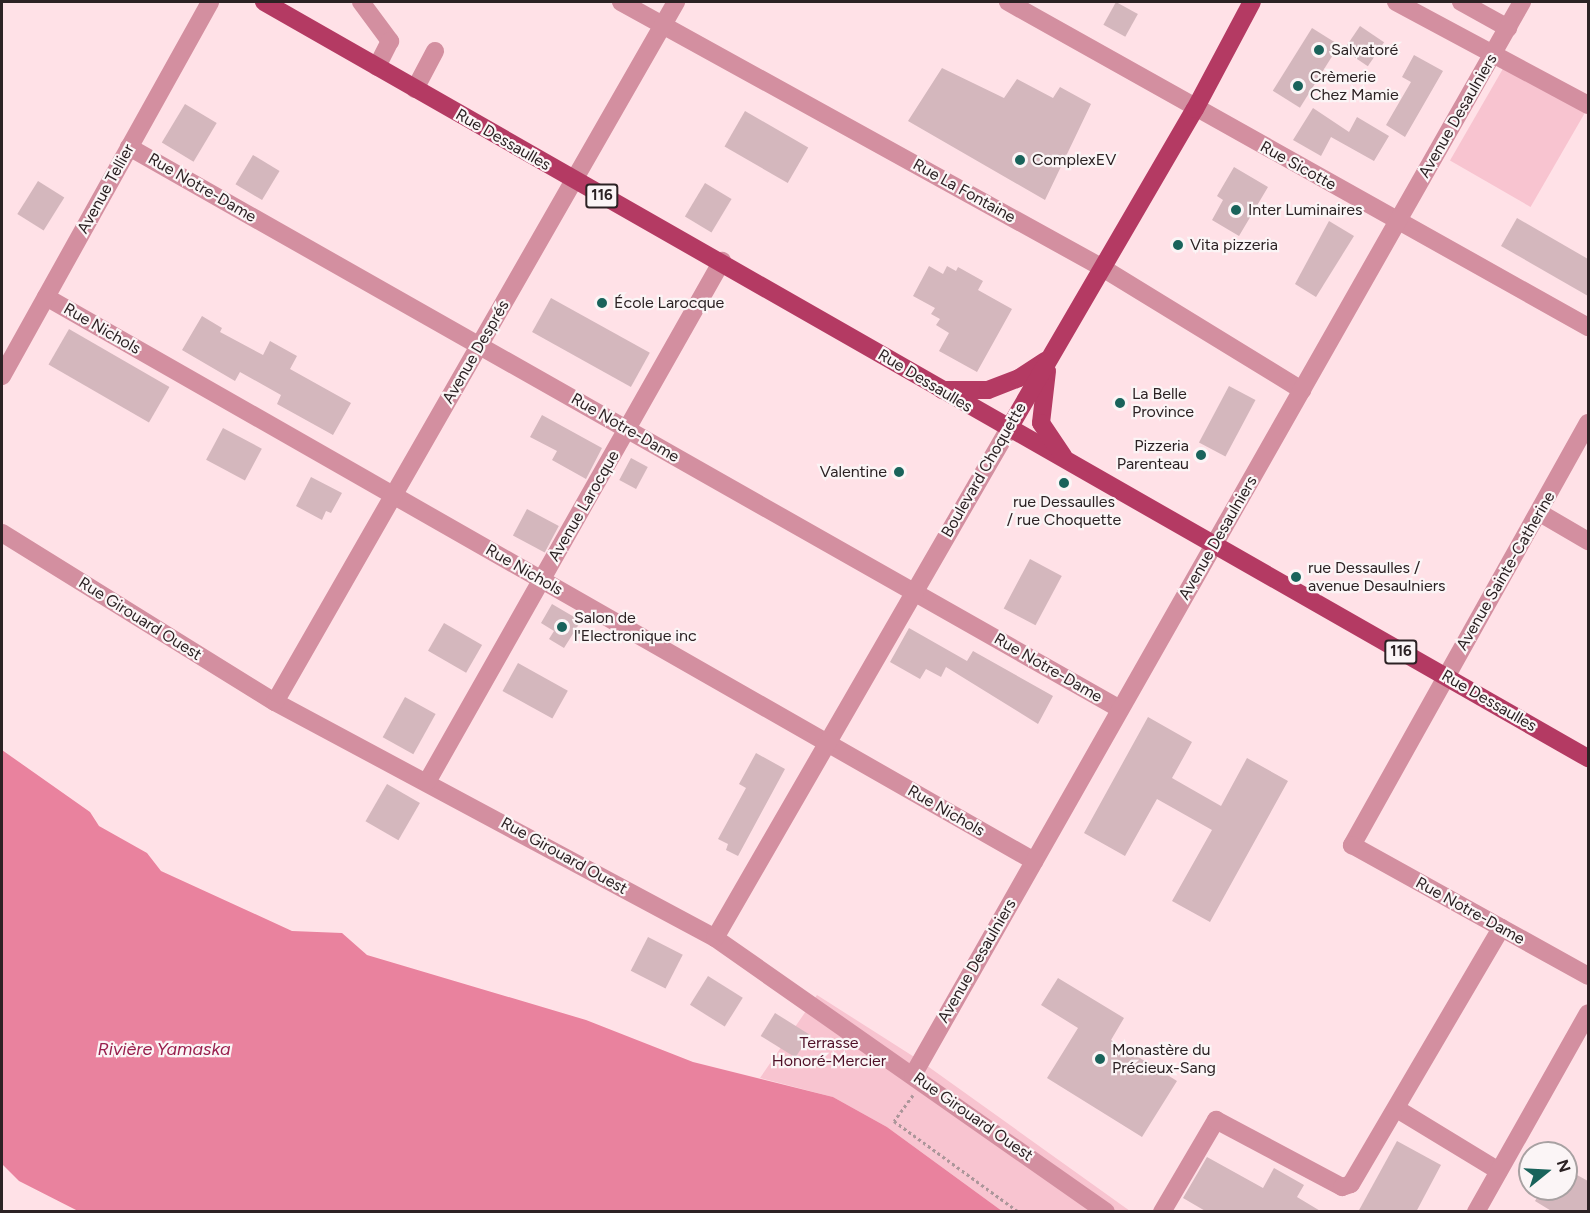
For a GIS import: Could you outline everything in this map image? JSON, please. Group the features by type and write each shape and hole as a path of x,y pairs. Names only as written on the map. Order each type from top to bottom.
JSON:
{"main road":[{"name":"Rue Dessaulles","path":"264,2 576,182 722,261 1008,430 1588,758"},
{"name":"Boulevard Choquette","path":"1008,430 1101,267 1196,109 1252,2"},
{"path":"941,390 988,390 1019,378 1049,358"},
{"path":"1049,358 1041,423 1056,450 1072,466"}],"street":[{"name":"Avenue Tellier","path":"2,376 210,2"},
{"path":"361,2 390,41 377,67"},
{"name":"Rue La Fontaine","path":"621,2 1101,267 1302,390"},
{"name":"Avenue Després","path":"275,702 576,182 661,25 676,2"},
{"name":"Rue Sicotte","path":"1008,2 1588,327"},
{"path":"1396,2 1494,52 1588,105"},
{"path":"1461,2 1508,28"},
{"name":"Avenue Desaulniers","path":"917,1078 1034,861 1522,2"},
{"path":"416,89 435,51"},
{"name":"Rue Notre-Dame","path":"129,147 1120,709"},
{"name":"Avenue Larocque","path":"427,782 722,261"},
{"name":"Rue Nichols","path":"46,297 1034,861"},
{"name":"Avenue Sainte-Catherine","path":"1352,845 1445,677 1540,513 1588,423"},
{"name":"Boulevard Choquette","path":"715,938 1008,430"},
{"path":"1540,513 1588,541"},
{"name":"Rue Girouard Ouest","path":"2,533 275,702 715,938 1106,1212"},
{"name":"Rue Notre-Dame","path":"1352,845 1588,976"},
{"path":"1162,1212 1216,1120 1342,1187 1357,1178 1502,928"},
{"path":"1476,1212 1588,1013"},
{"path":"1397,1109 1499,1171"}],"path":[{"path":"917,1078 894,1121 1019,1212"}],"green space":[{"path":"1508,60 1588,106 1531,207 1450,160"},
{"name":"Terrasse Honoré-Mercier","path":"817,995 919,1060 1130,1211 1002,1211 887,1127 833,1097 760,1078"}],"water":[{"name":"Rivière Yamaska","path":"2,750 90,812 99,826 147,853 161,871 292,931 342,933 367,955 586,1020 693,1062 833,1097 887,1127 1002,1211 78,1211 19,1181 2,1164"}],"building":[{"path":"1116,2 1138,14 1125,37 1103,25"},
{"path":"1360,26 1384,42 1368,66 1344,50"},
{"path":"1312,28 1339,45 1300,108 1273,91"},
{"path":"1414,55 1443,71 1405,137 1386,125 1411,82 1402,77"},
{"name":"ComplexEV","path":"942,68 1004,98 1017,79 1053,98 1060,87 1091,104 1045,200 908,121"},
{"path":"185,104 217,123 194,162 162,143"},
{"path":"1313,108 1349,132 1357,117 1389,136 1374,161 1331,137 1321,156 1293,140"},
{"path":"745,111 808,148 788,183 724,147"},
{"path":"253,155 280,171 262,200 235,184"},
{"name":"Inter Luminaires","path":"1234,167 1268,187 1239,236 1212,220 1223,200 1217,196"},
{"path":"38,181 64,197 44,231 17,214"},
{"path":"705,183 732,199 711,232 685,216"},
{"path":"1517,218 1588,259 1588,296 1501,246"},
{"path":"1329,221 1354,236 1316,297 1295,284"},
{"path":"929,266 943,274 947,266 956,271 958,267 983,281 978,290 1012,309 977,372 939,351 949,333 936,325 940,319 931,314 935,308 913,296"},
{"name":"École Larocque","path":"551,298 650,353 631,387 532,332"},
{"path":"202,316 222,328 220,332 263,355 270,341 297,356 290,369 351,403 333,435 277,404 281,395 240,372 235,381 182,350"},
{"path":"69,329 169,387 149,423 48,365"},
{"path":"1229,386 1255,400 1225,457 1199,443"},
{"path":"542,415 602,448 586,479 552,460 557,451 530,437"},
{"path":"223,428 262,449 245,480 206,460"},
{"path":"631,458 648,467 636,489 619,480"},
{"path":"311,477 342,493 331,513 326,511 322,520 296,506"},
{"path":"527,509 559,526 545,552 513,535"},
{"path":"1030,559 1062,576 1035,625 1004,608"},
{"name":"Salon de l'Electronique inc","path":"552,604 581,621 564,648 549,639 554,631 541,623"},
{"path":"444,623 482,645 466,673 428,651"},
{"path":"909,628 967,661 973,651 1053,696 1038,724 946,667 941,677 926,669 920,679 890,662"},
{"path":"518,663 568,691 552,719 502,691"},
{"path":"405,697 436,714 413,754 383,737"},
{"path":"1148,717 1192,742 1172,778 1221,806 1247,758 1288,781 1210,922 1172,901 1212,830 1157,799 1125,856 1084,833"},
{"path":"756,753 785,769 738,856 726,850 728,844 718,839 746,788 739,784"},
{"path":"387,784 420,803 398,840 366,821"},
{"path":"648,937 683,955 665,989 631,971"},
{"path":"708,976 743,998 725,1027 690,1005"},
{"name":"Monastère du Précieux-Sang","path":"1058,978 1124,1018 1111,1040 1177,1081 1142,1137 1047,1078 1078,1028 1041,1005"},
{"path":"775,1013 810,1035 795,1058 761,1036"},
{"path":"1397,1141 1441,1165 1416,1212 1358,1212"},
{"path":"1207,1157 1263,1188 1274,1168 1304,1185 1297,1197 1322,1212 1207,1212 1183,1198"},
{"path":"1578,1176 1588,1181 1588,1212 1553,1212 1535,1201 1578,1201"}],"place":[{"name":"Salvatoré","path":"1319,50"},
{"name":"Crèmerie Chez Mamie","path":"1298,86"},
{"name":"ComplexEV","path":"1020,160"},
{"name":"Inter Luminaires","path":"1236,210"},
{"name":"Vita pizzeria","path":"1178,245"},
{"name":"École Larocque","path":"602,303"},
{"name":"La Belle Province","path":"1120,403"},
{"name":"Pizzeria Parenteau","path":"1201,455"},
{"name":"Valentine","path":"899,472"},
{"name":"rue Dessaulles / rue Choquette","path":"1064,483"},
{"name":"rue Dessaulles / avenue Desaulniers","path":"1296,577"},
{"name":"Salon de l'Electronique inc","path":"562,627"},
{"name":"Monastère du Précieux-Sang","path":"1100,1059"}]}
